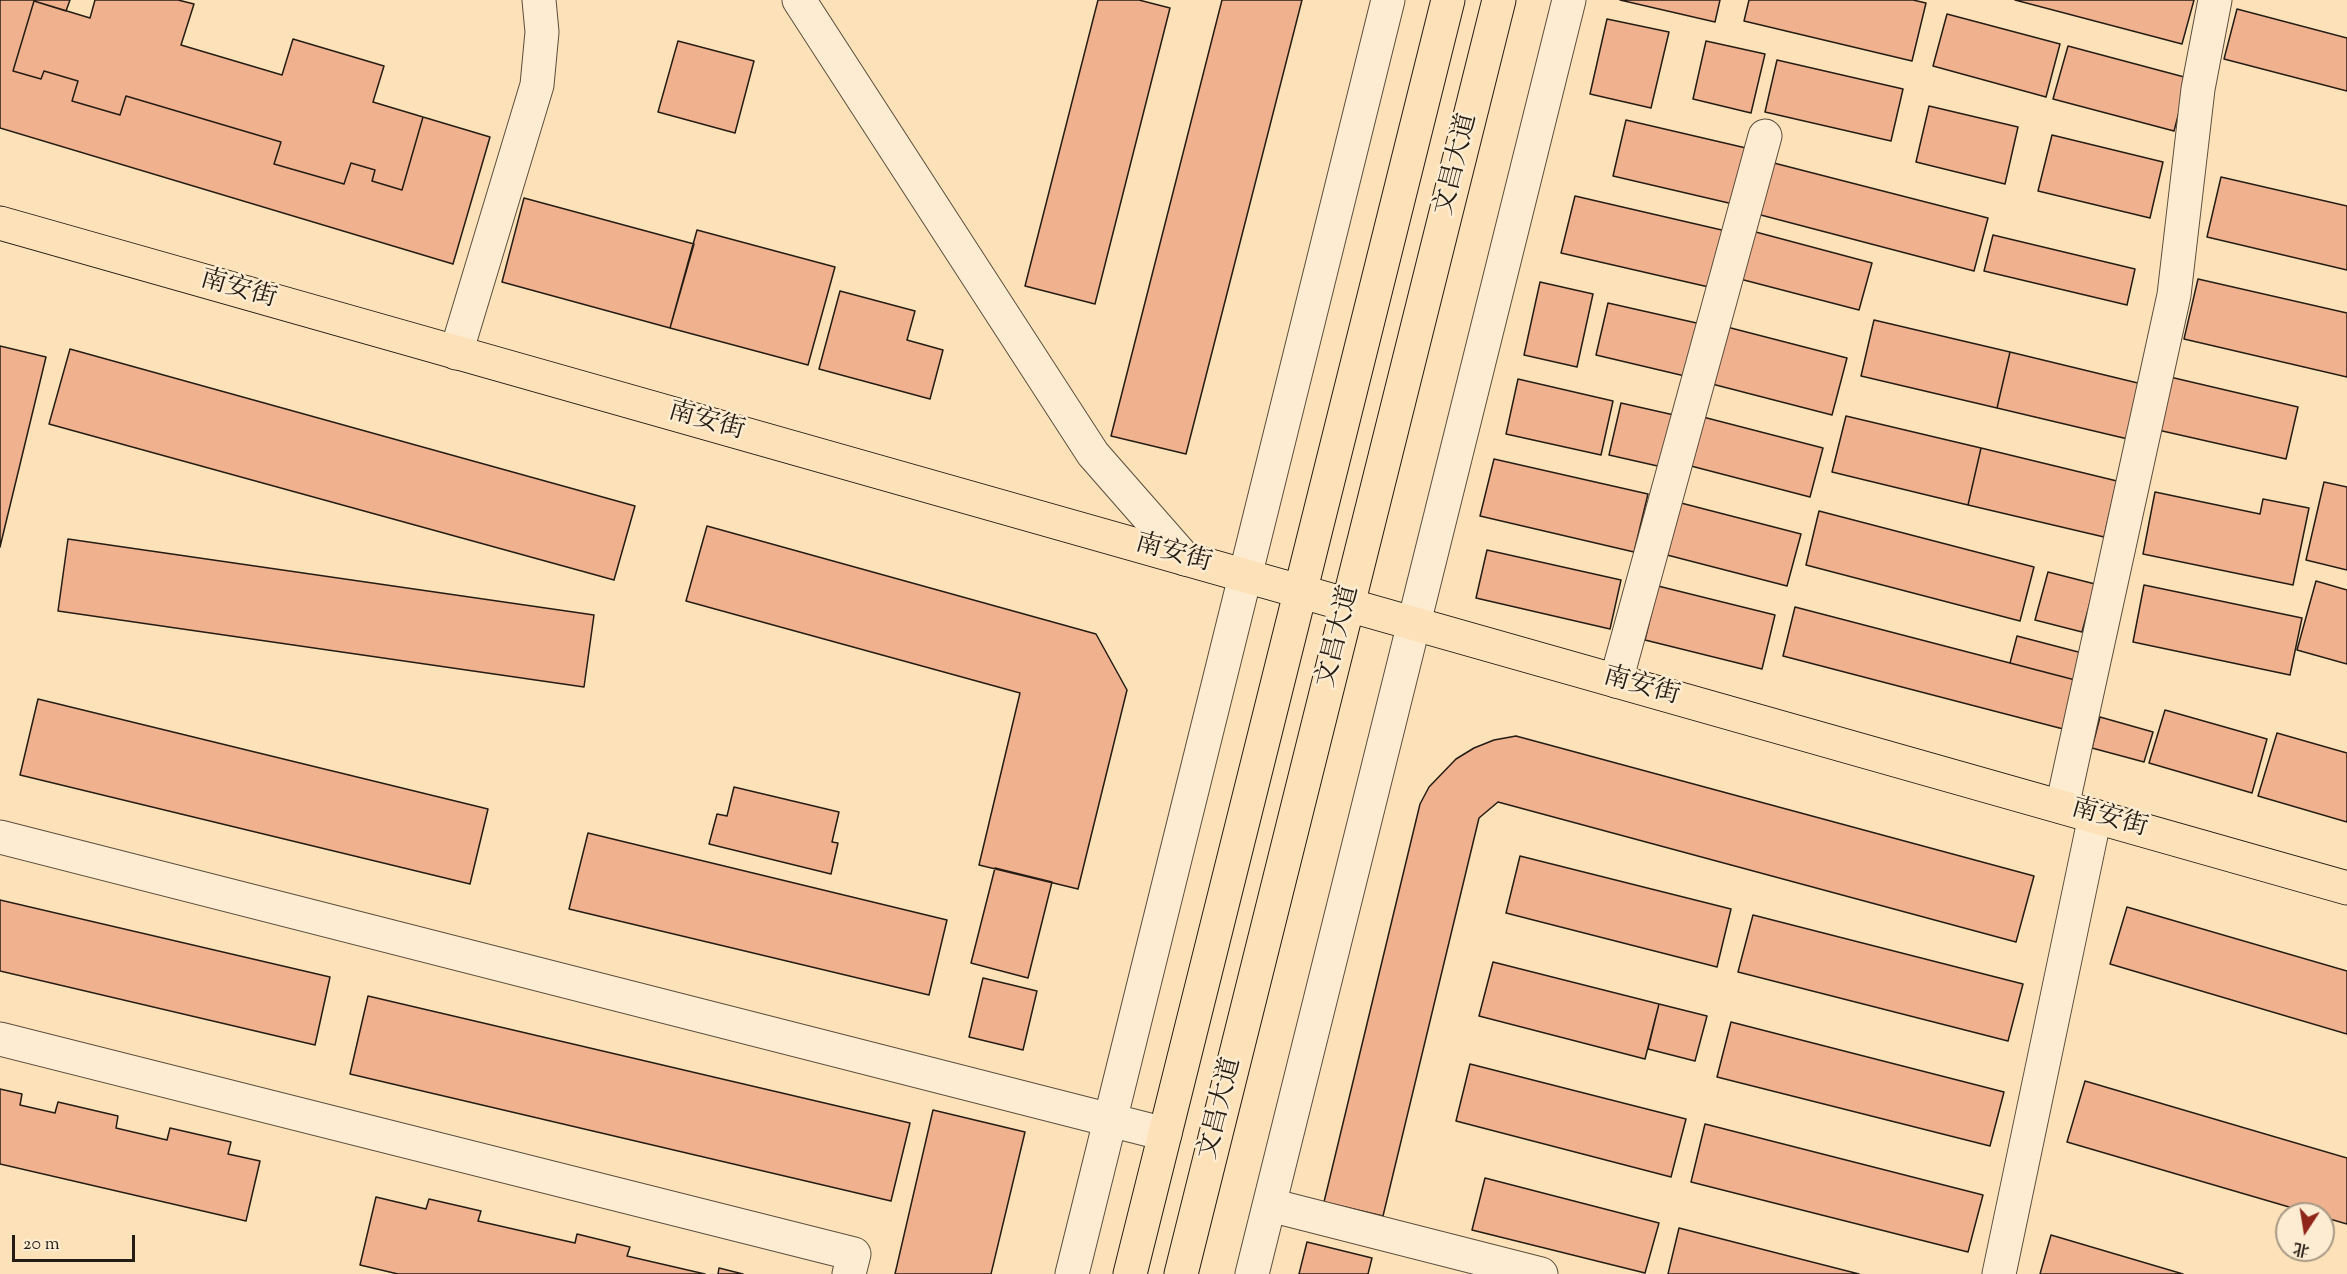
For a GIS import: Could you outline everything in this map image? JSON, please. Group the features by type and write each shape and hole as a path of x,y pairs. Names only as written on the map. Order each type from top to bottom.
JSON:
{"main road":[{"name":"文昌大道","path":"1131,1274 1448,0"},
{"name":"文昌大道","path":"1181,1274 1499,0"},
{"name":"南安街","path":"0,223 2347,888"}],"street":[{"path":"456,353 537,85 542,32 539,0"},
{"path":"799,0 1093,454 1185,559"},
{"path":"1072,1274 1388,0"},
{"path":"1252,1274 1569,0"},
{"path":"2062,807 2174,296 2198,89 2215,0"},
{"path":"1616,681 1765,136"},
{"path":"1999,1274 2094,816"},
{"path":"0,837 1165,1134"},
{"path":"0,1039 854,1254 849,1274"},
{"path":"1270,1205 1541,1274"}],"building":[{"path":"0,0 70,0 66,11 34,1 13,71 41,79 44,71 78,81 72,101 120,115 126,96 281,142 274,164 344,184 351,163 375,170 372,181 402,190 423,117 490,137 453,264 0,128"},
{"path":"95,0 178,0 194,4 181,45 282,75 293,39 384,66 373,102 423,117 402,190 372,181 375,170 351,163 344,184 274,164 281,142 126,96 120,115 72,101 78,81 44,71 41,79 13,71 34,1 90,18"},
{"path":"1098,0 1139,0 1170,8 1095,304 1025,286"},
{"path":"1222,0 1302,0 1186,454 1111,436"},
{"path":"1620,0 1720,0 1715,22"},
{"path":"1749,0 1913,0 1926,3 1912,61 1744,21"},
{"path":"2015,0 2194,0 2182,44"},
{"path":"2237,9 2347,38 2347,91 2224,59"},
{"path":"1947,14 2060,44 2046,97 1933,66"},
{"path":"1607,19 1669,32 1651,108 1590,94"},
{"path":"678,41 754,61 735,133 658,112"},
{"path":"1706,41 1765,54 1751,113 1693,99"},
{"path":"2068,46 2188,78 2174,131 2053,99"},
{"path":"1777,60 1903,89 1891,141 1765,112"},
{"path":"1929,106 2018,127 2005,184 1916,162"},
{"path":"1626,120 1746,148 1733,204 1613,176"},
{"path":"2052,135 2163,162 2150,218 2038,191"},
{"path":"1770,162 1988,218 1974,271 1757,214"},
{"path":"2221,177 2347,206 2347,270 2207,237"},
{"path":"1575,196 1726,231 1713,288 1561,253"},
{"path":"524,198 694,244 670,328 502,282"},
{"path":"697,230 835,267 808,365 670,328"},
{"path":"1752,231 1872,263 1859,310 1740,279"},
{"path":"1993,235 2135,269 2127,305 1984,271"},
{"path":"2198,279 2347,313 2347,377 2184,339"},
{"path":"1540,282 1593,294 1577,367 1524,355"},
{"path":"840,291 915,311 907,340 943,350 930,399 819,369"},
{"path":"1608,303 1701,324 1689,377 1596,355"},
{"path":"1874,320 2010,352 1997,408 1861,376"},
{"path":"1727,327 1847,358 1832,415 1712,384"},
{"path":"0,346 46,357 0,547"},
{"path":"70,349 635,506 614,580 49,424"},
{"path":"2010,352 2146,385 2132,440 1997,408"},
{"path":"2170,377 2298,407 2286,459 2158,430"},
{"path":"1518,379 1613,401 1601,455 1506,434"},
{"path":"1621,403 1674,415 1662,467 1609,455"},
{"path":"1846,416 1981,448 1968,505 1832,472"},
{"path":"1703,417 1823,448 1810,497 1691,466"},
{"path":"1981,448 2117,481 2104,537 1968,505"},
{"path":"1494,459 1648,494 1634,552 1480,516"},
{"path":"2324,482 2347,487 2347,570 2306,560"},
{"path":"2155,492 2260,514 2263,499 2309,508 2293,585 2143,554"},
{"path":"1681,503 1801,534 1787,586 1667,555"},
{"path":"1819,511 2034,567 2020,621 1806,565"},
{"path":"707,526 1096,634 1127,690 1078,889 979,865 1020,693 686,601"},
{"path":"68,539 594,615 584,687 58,611"},
{"path":"1487,550 1621,580 1610,629 1476,598"},
{"path":"2048,572 2095,584 2082,632 2035,620"},
{"path":"2316,581 2347,590 2347,664 2297,650"},
{"path":"2144,585 2302,618 2290,675 2133,642"},
{"path":"1658,586 1775,615 1762,669 1645,640"},
{"path":"1795,607 2079,681 2067,730 1783,656"},
{"path":"2017,636 2086,654 2079,681 2010,663"},
{"path":"38,699 488,809 470,884 20,775"},
{"path":"2165,710 2267,739 2252,793 2149,763"},
{"path":"2100,717 2153,732 2144,762 2092,748"},
{"path":"2277,733 2347,753 2347,822 2258,796"},
{"path":"1516,736 2034,876 2016,942 1498,802 1479,818 1383,1216 1324,1202 1420,804 1429,787 1456,759 1494,740"},
{"path":"734,787 839,812 832,842 838,843 831,874 709,844 717,814 727,816"},
{"path":"588,833 947,920 929,995 569,909"},
{"path":"1520,856 1731,909 1717,967 1506,913"},
{"path":"995,868 1052,882 1028,978 971,963"},
{"path":"0,900 330,977 315,1045 0,971"},
{"path":"2127,907 2347,971 2347,1034 2110,964"},
{"path":"1753,915 2023,984 2008,1041 1738,972"},
{"path":"1493,962 1659,1004 1645,1059 1479,1016"},
{"path":"983,978 1037,991 1023,1050 969,1037"},
{"path":"368,996 910,1123 891,1201 350,1074"},
{"path":"1659,1004 1707,1016 1695,1061 1648,1049"},
{"path":"1731,1022 2004,1092 1990,1146 1717,1077"},
{"path":"1470,1064 1686,1119 1671,1177 1456,1121"},
{"path":"2085,1081 2347,1158 2347,1224 2335,1220 2335,1202 2275,1203 2067,1142"},
{"path":"0,1089 22,1094 20,1105 55,1113 58,1102 118,1116 116,1128 167,1140 170,1128 231,1142 228,1154 260,1161 246,1221 0,1164"},
{"path":"933,1110 1025,1132 991,1274 895,1274"},
{"path":"1705,1124 1983,1195 1968,1252 1691,1182"},
{"path":"1485,1178 1659,1223 1645,1273 1472,1230"},
{"path":"376,1197 426,1209 429,1199 481,1211 478,1221 575,1243 577,1234 630,1247 627,1256 705,1274 398,1274 360,1265"},
{"path":"1679,1228 1859,1274 1668,1274"},
{"path":"2051,1235 2183,1274 2040,1274"},
{"path":"1307,1242 1372,1258 1368,1274 1299,1274"},
{"path":"719,1268 743,1274 718,1274"}]}
